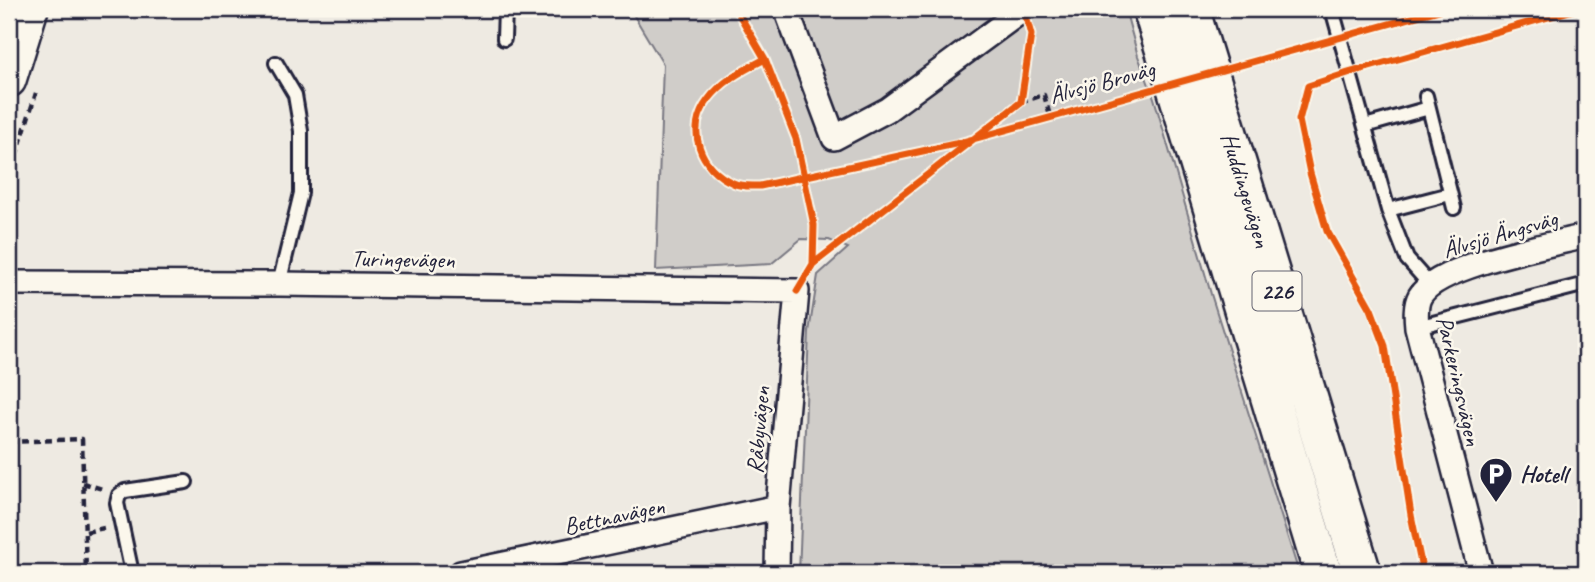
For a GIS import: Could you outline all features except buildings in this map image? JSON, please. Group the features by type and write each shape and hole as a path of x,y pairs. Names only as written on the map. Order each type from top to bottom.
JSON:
{"main road":[{"name":"Huddingevägen","path":"1152,9 1323,573"},
{"name":"Huddingevägen","path":"1190,9 1362,573"}],"street":[{"path":"9,80 31,9"},
{"path":"786,9 834,138 887,110 1024,9"},
{"name":"Älvsjö Ängsväg","path":"1430,285 1445,275 1466,267 1586,236"},
{"name":"Turingevägen","path":"9,283 797,291"},
{"name":"Parkeringsvägen","path":"1430,285 1420,296 1416,310 1417,327 1481,573"},
{"name":"Råbyvägen","path":"777,573 778,507 797,291"},
{"name":"Bettnavägen","path":"461,573 778,507"}],"lane":[{"path":"504,39 505,9"},
{"path":"1332,9 1388,210 1407,259 1430,285"},
{"path":"276,63 295,94 301,144 301,193 279,284"},
{"path":"1366,126 1427,102 1454,208"},
{"path":"1388,210 1450,194"},
{"path":"1417,327 1586,284"},
{"path":"132,573 117,503 119,495 125,491 186,482"}],"path":[{"path":"1021,102 1023,89"},
{"path":"1010,111 1021,102 1044,95 1050,116"},
{"path":"9,442 82,439 86,573"}],"shaded area":[{"path":"630,9 1125,9 1299,573 799,573 809,332 818,275 848,248 829,240 801,239 771,264 656,270 663,64"}],"cycle path":[{"path":"736,9 765,59 796,139 814,225 813,264"},
{"path":"797,291 813,264 1021,102 1031,35 1024,9"},
{"name":"Älvsjö Broväg","path":"765,59 720,87 708,100 698,124 699,148 705,158 722,177 739,185 760,186 955,144 1443,9"},
{"path":"1423,573 1411,515 1385,346 1371,309 1327,231 1310,173 1299,120 1308,86 1577,9"}],"place":[{"name":"Hotell","path":"1496,504"}]}
